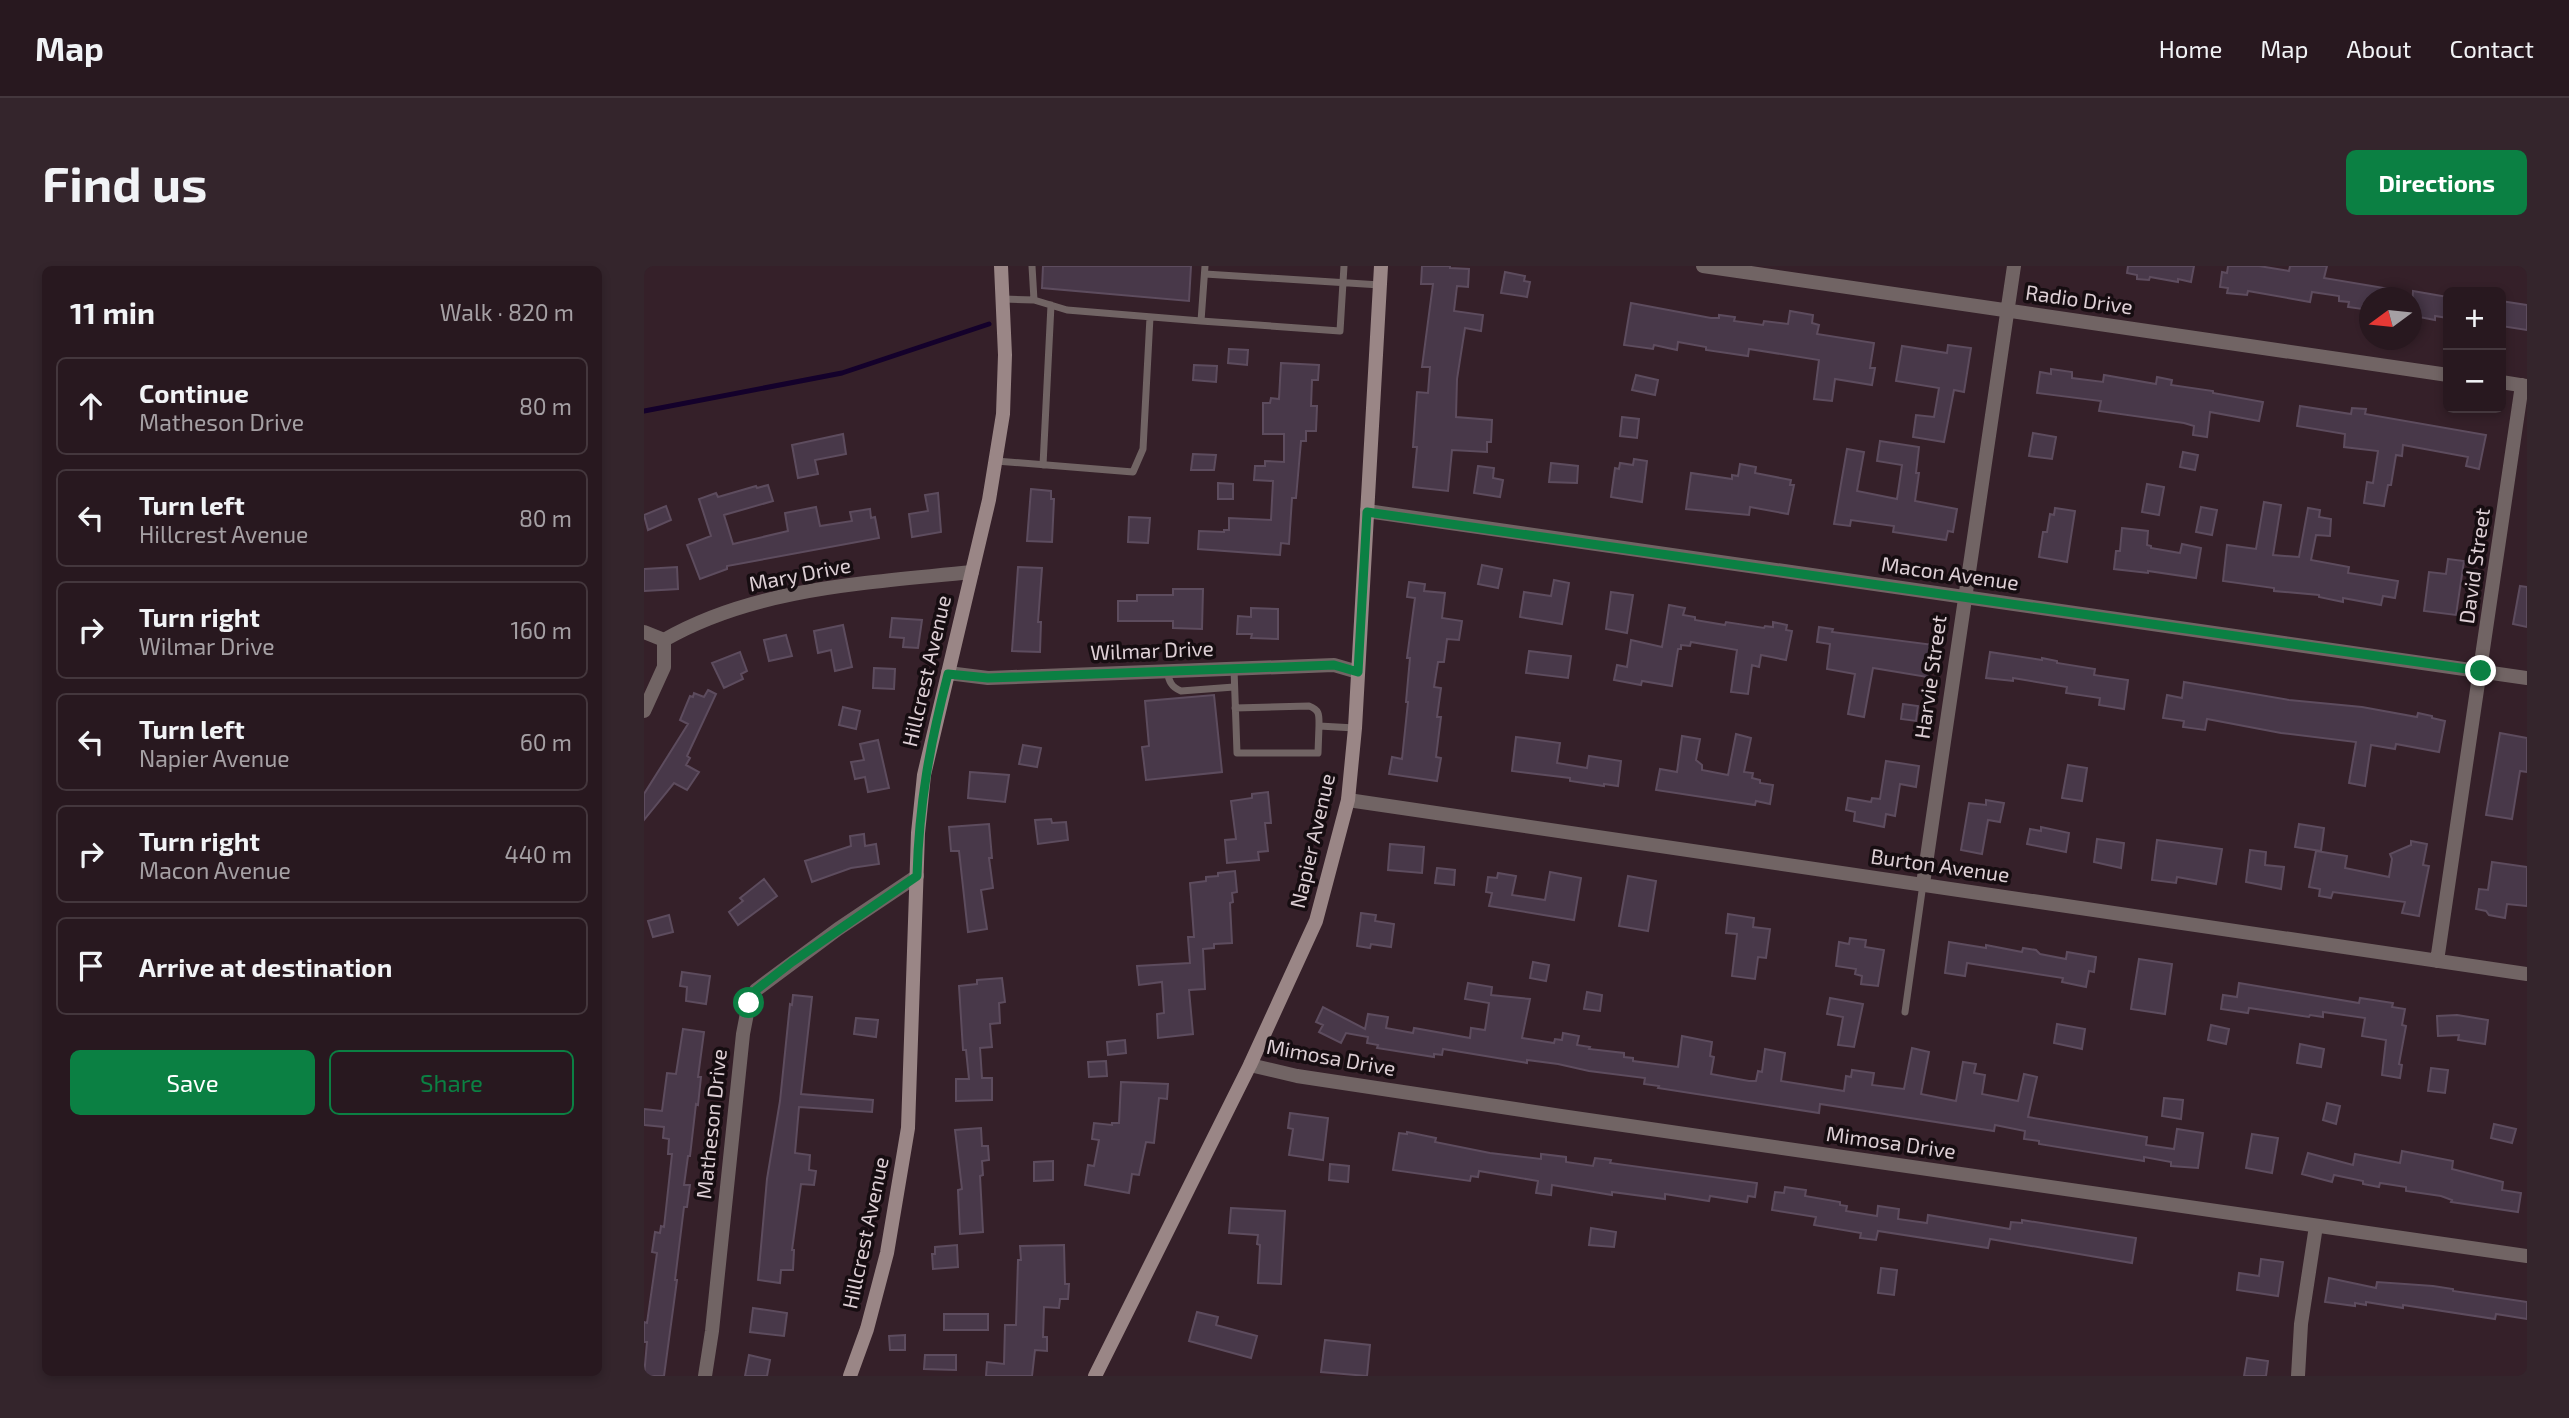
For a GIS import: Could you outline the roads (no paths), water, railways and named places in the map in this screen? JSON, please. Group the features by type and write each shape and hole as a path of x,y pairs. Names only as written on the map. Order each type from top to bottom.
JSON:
{"street":[{"name":"Hillcrest Avenue","path":"850,1376 867,1329 887,1253 908,1128 918,833 924,775 989,500 1003,415 1005,355 1001,266"},
{"name":"Napier Avenue","path":"1095,1376 1250,1065 1316,921 1348,800 1355,728 1381,266"},
{"name":"Radio Drive","path":"1703,266 2443,373"},
{"name":"Harvie Street","path":"1923,884 2014,266"},
{"path":"2506,383 2525,386"},
{"name":"David Street","path":"2437,961 2525,386"},
{"name":"Macon Avenue","path":"1367,512 2527,678"},
{"name":"Mary Drive","path":"664,640 691,624 795,593 971,572"},
{"path":"644,632 664,640 664,667 644,711"},
{"name":"Wilmar Drive","path":"948,674 988,678 1334,665 1358,672"},
{"name":"Burton Avenue","path":"1348,800 2527,974"},
{"name":"Matheson Drive","path":"705,1376 743,1034 749,1003 756,990 792,962 917,876"},
{"name":"Mimosa Drive","path":"1250,1065 1297,1076 1561,1116 2527,1256"},
{"path":"2298,1376 2301,1324 2316,1226"}],"lane":[{"path":"1032,266 1034,300"},
{"path":"1004,299 1034,300 1067,310 1339,331 1344,266"},
{"path":"1201,321 1205,270 1380,285"},
{"path":"1043,465 1051,305"},
{"path":"996,461 1133,472 1143,449 1150,317"},
{"path":"1234,669 1234,687 1237,753 1318,753 1319,713 1316,708 1235,708"},
{"path":"1167,671 1174,688 1181,691 1234,687"},
{"path":"1319,726 1355,728"},
{"name":"Harvie Street","path":"1905,1012 1923,884"}],"waterway":[{"path":"644,411 842,373 989,324"}]}
